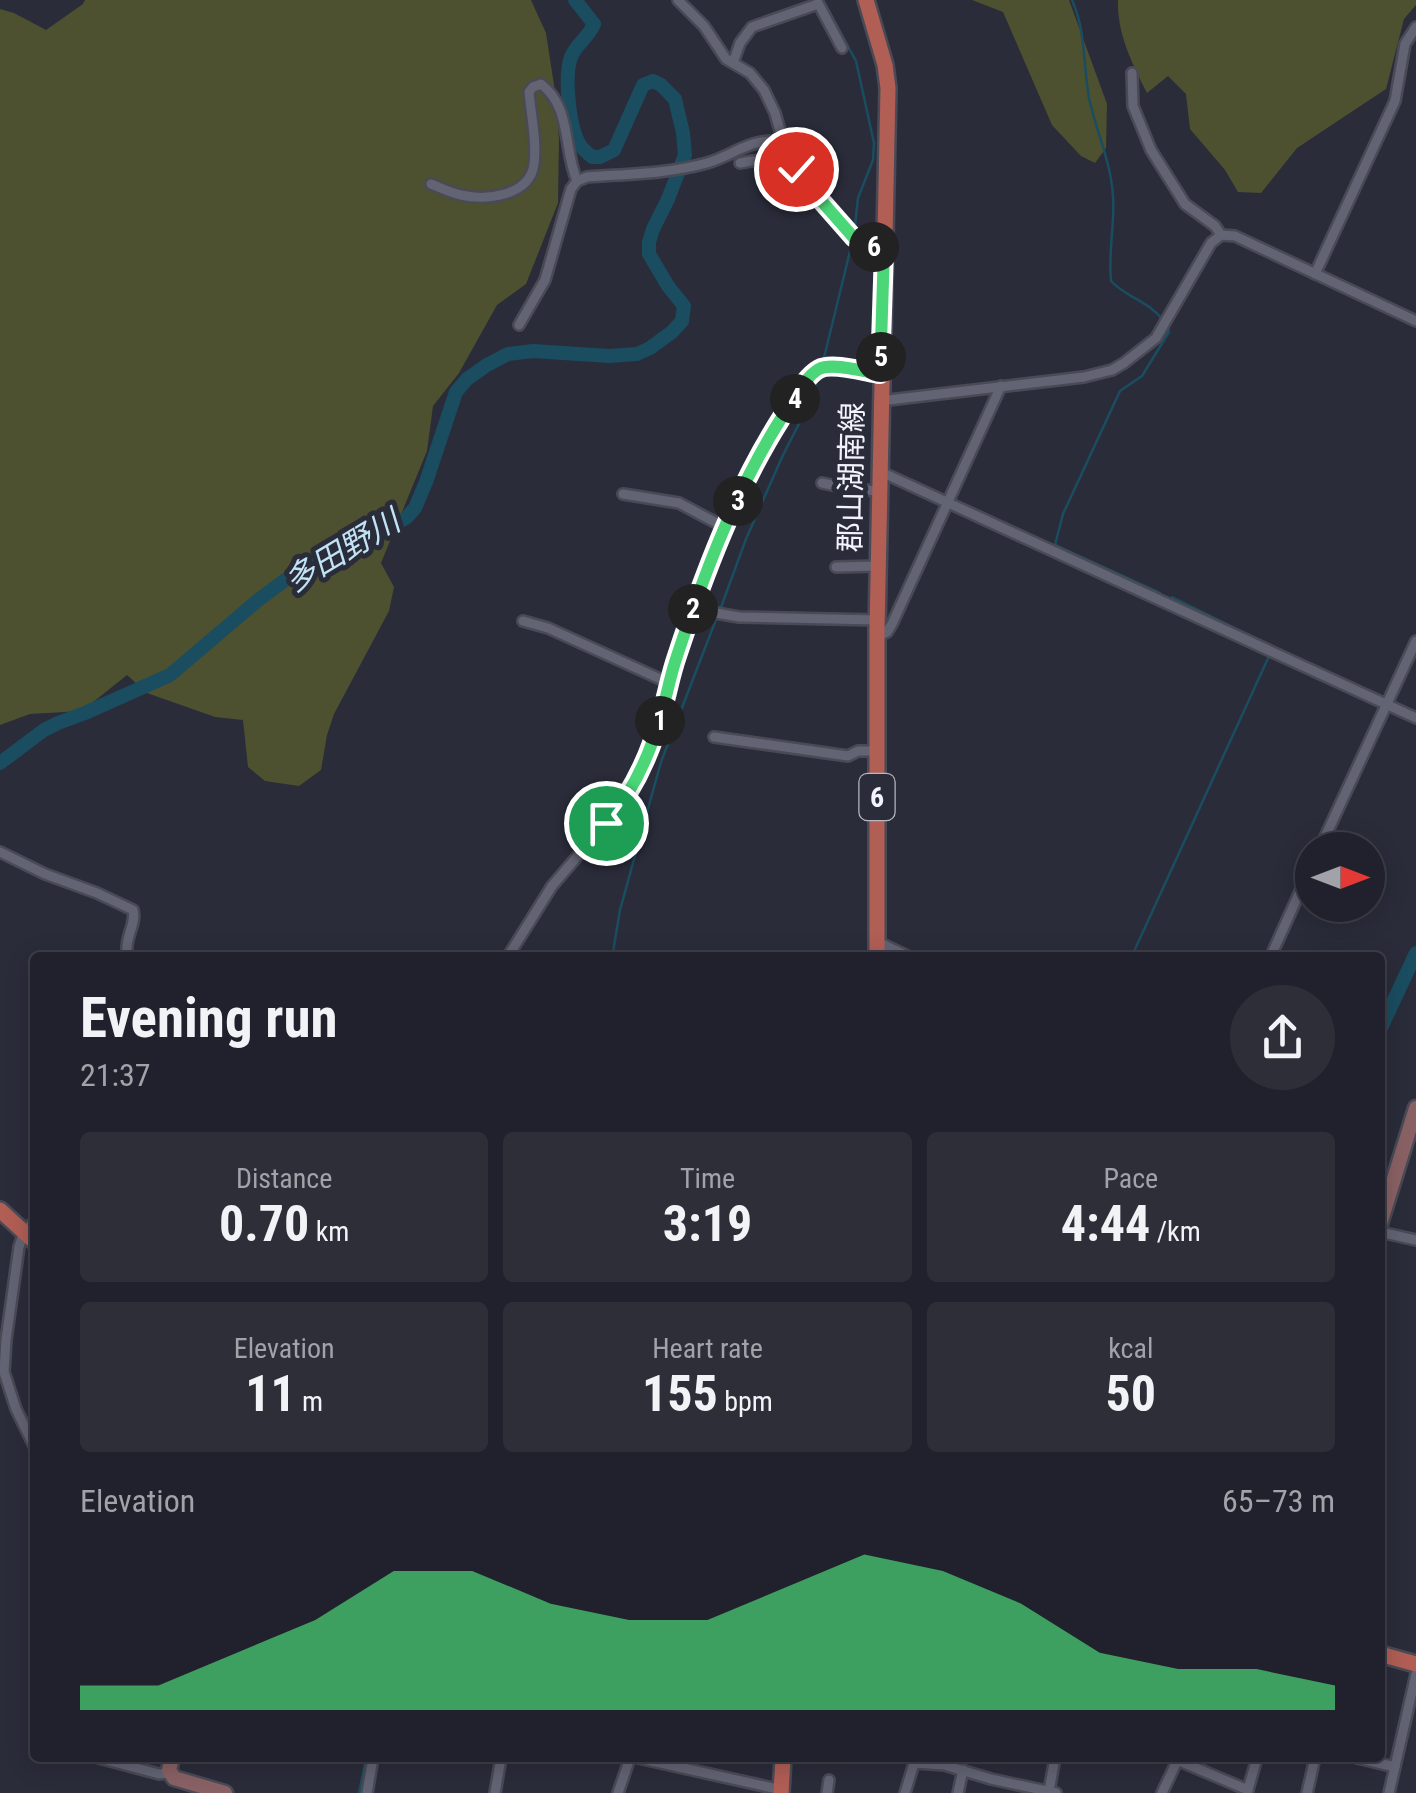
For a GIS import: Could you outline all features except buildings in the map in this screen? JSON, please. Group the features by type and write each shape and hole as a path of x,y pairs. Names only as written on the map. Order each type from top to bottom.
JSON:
{"main road":[{"name":"郡山湖南線","path":"866,0 888,88 880,374 876,949"},
{"path":"2,1214 30,1231"},
{"path":"1385,1655 1416,1664"},
{"path":"782,1791 783,1762"}],"street":[{"path":"678,0 704,26 726,59 750,74 764,90 783,141 792,150 810,188 854,238 884,250"},
{"path":"733,62 740,43 752,28 818,2 842,48"},
{"path":"1314,274 1395,100 1405,44 1416,27"},
{"path":"1132,73 1133,106 1151,150 1185,204 1221,235"},
{"path":"431,184 466,196 496,196 508,194 525,183 534,165 529,92 542,84 565,118 569,160 576,181"},
{"path":"520,325 545,280 576,181 666,172 712,162 749,144 783,141"},
{"path":"740,163 780,162 802,171"},
{"path":"880,402 1084,377 1112,370 1156,338 1211,243 1221,235 1235,236 1416,321"},
{"path":"511,952 565,869 632,790 656,732 696,602 766,442 820,368 880,374"},
{"path":"696,602 716,613 739,618 887,632 1001,386"},
{"path":"879,470 1416,718"},
{"path":"822,484 879,490"},
{"path":"623,494 679,503 726,528"},
{"path":"836,567 878,566"},
{"path":"523,620 670,683"},
{"path":"1328,832 1416,642"},
{"path":"714,737 848,756 877,750"},
{"path":"0,852 133,910 127,952"},
{"path":"1273,952 1295,903"},
{"path":"1386,1178 1410,1145 1416,1108"},
{"path":"30,1233 19,1246 4,1372 30,1438"},
{"path":"1385,1233 1416,1240"},
{"path":"1389,1793 1416,1674"},
{"path":"114,1762 159,1774 171,1765 174,1778 226,1793"},
{"path":"367,1793 372,1762"},
{"path":"495,1793 500,1762"},
{"path":"618,1793 629,1762"},
{"path":"664,1762 782,1791"},
{"path":"905,1793 914,1762"},
{"path":"928,1762 1052,1792 1055,1762"},
{"path":"1162,1793 1177,1762"},
{"path":"1184,1762 1248,1792 1256,1762"},
{"path":"1307,1793 1314,1762"},
{"path":"1376,1762 1395,1766"},
{"path":"958,1793 963,1770"},
{"path":"826,1793 829,1780"}],"green space":[{"path":"85,0 531,0 546,33 559,138 558,203 526,284 497,305 459,373 433,406 427,451 381,563 394,587 389,611 334,714 321,770 299,786 265,781 248,767 243,720 215,717 147,693 127,675 82,711 30,714 0,725 0,9 46,30"},
{"path":"972,0 1069,0 1107,104 1106,148 1095,163 1081,156 1052,125 1003,12"},
{"path":"1118,0 1416,0 1416,5 1404,19 1386,89 1297,148 1261,193 1238,192 1190,129 1186,94 1168,76 1147,93 1123,36"}],"waterway":[{"name":"多田野川","path":"0,763 44,730 170,675 304,566 406,518 415,508 426,482 456,392 487,365 508,354 533,351 637,354 682,321 684,306 649,254 653,229 685,155 675,99 653,81 643,85 614,150 600,157 592,157 584,150 573,127 568,76 573,52 594,24 575,0"},
{"path":"823,0 856,61 874,143 873,160 858,198 854,235"},
{"path":"1072,0 1082,36 1089,98 1112,183 1111,281 1163,320"},
{"path":"822,366 852,243"},
{"path":"1160,593 1055,545 1063,514 1120,391 1142,376 1169,332 1168,326"},
{"path":"720,610 746,539 820,374"},
{"path":"1172,597 1273,647"},
{"path":"613,952 620,910 661,762 717,617"},
{"path":"1134,952 1270,654"},
{"path":"1385,1019 1416,953"},
{"path":"359,1793 365,1762"}],"route":[{"path":"606,823 632,790 647,758 696,602 766,442 820,368 880,374 884,250 854,238 810,188 802,171 796,169"}]}
